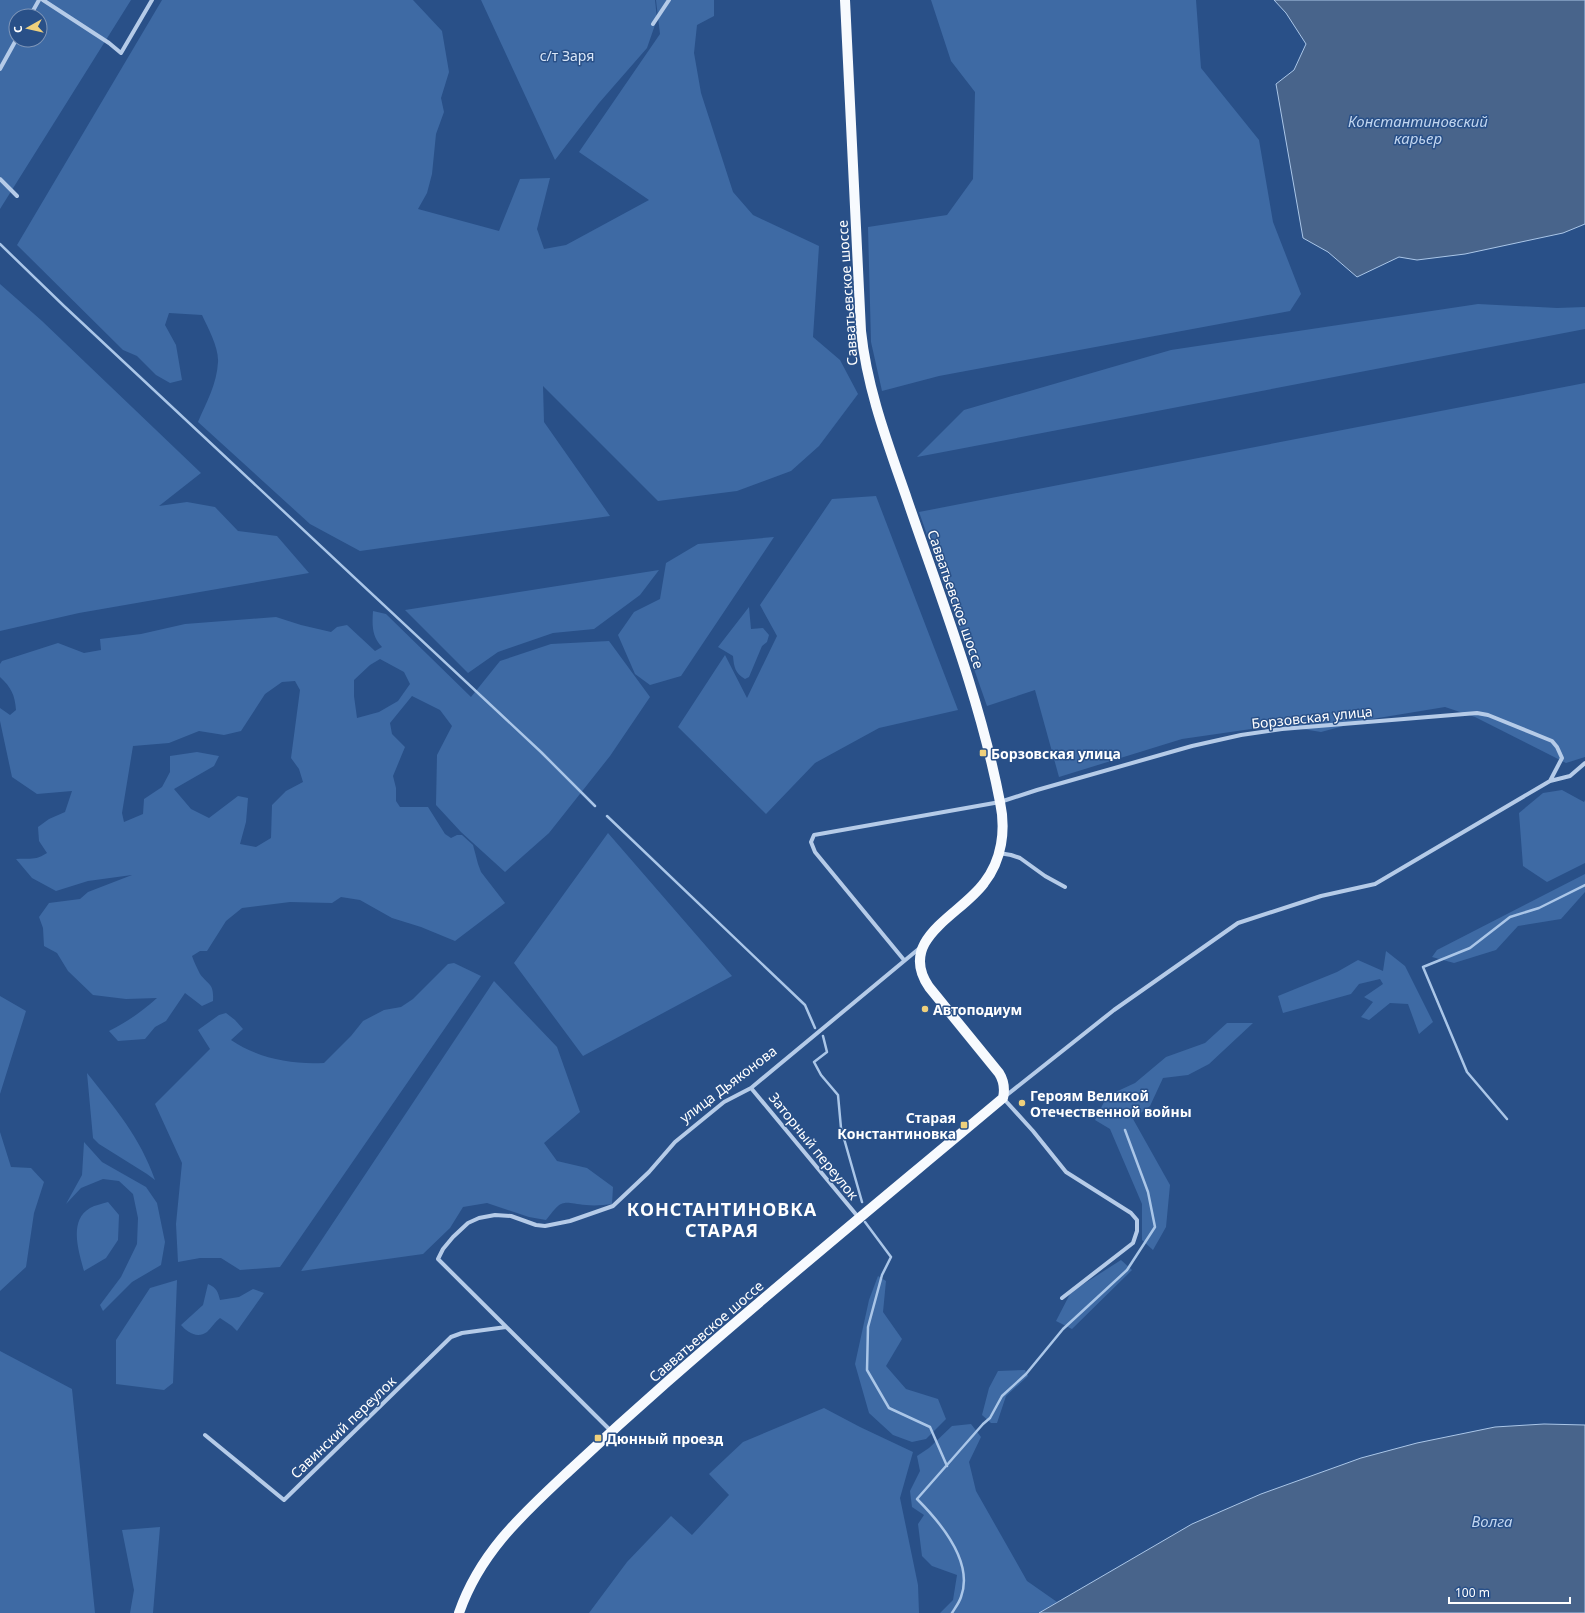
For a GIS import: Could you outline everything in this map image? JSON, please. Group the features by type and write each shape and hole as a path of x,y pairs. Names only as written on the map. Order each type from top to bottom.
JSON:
{"main road":[{"name":"Савватьевское шоссе","path":"845,0 861,331 867,368 881,421 978,710 1000,802"},
{"name":"улица Дьяконова","path":"922,946 929,935 980,888 993,869 999,853 1003,828 1000,802"},
{"path":"922,946 920,965 926,983 999,1073 1004,1088 1003,1098"},
{"name":"Савватьевское шоссе","path":"459,1613 474,1578 483,1562 500,1539 534,1504 611,1431 717,1338 1003,1098"}],"street":[{"path":"43,0 109,43 120,53 152,0"},
{"path":"653,24 669,0"},
{"path":"0,69 12,48"},
{"path":"0,179 17,196"},
{"name":"Борзовская улица","path":"904,960 815,852 811,844 811,839 814,835 1000,802 1192,746 1241,735 1282,729 1477,713 1552,741 1557,747 1562,758 1550,781"},
{"path":"1062,1298 1133,1243 1137,1231 1137,1220 1131,1213 1066,1172 1033,1131 1003,1098 1114,1010 1238,923 1321,896 1375,884 1550,781 1570,776 1585,764"},
{"path":"999,853 1020,858 1045,876 1065,887"},
{"name":"улица Дьяконова","path":"506,1327 438,1259 443,1249 468,1222 495,1215 511,1216 536,1225 545,1226 570,1221 613,1206 649,1172 675,1142 724,1102 751,1088 922,946"},
{"name":"Заторный переулок","path":"751,1088 859,1219"},
{"path":"506,1327 611,1431"},
{"name":"Савинский переулок","path":"205,1435 284,1500 451,1337 462,1333 506,1327"}],"green space":[{"path":"0,0 131,0 0,209"},
{"path":"162,0 413,0 442,31 449,72 441,98 444,112 436,134 432,174 427,193 418,209 499,231 520,179 550,178 537,229 544,249 566,245 649,200 579,152 660,34 656,0 714,0 714,16 697,25 694,53 701,93 733,192 753,215 819,246 813,337 840,360 858,394 819,446 791,471 737,491 658,501 543,386 544,422 610,516 360,551 310,524 198,422 216,378 218,362 215,344 202,315 169,313 165,325 176,345 182,380 170,383 156,375 137,356 123,350 17,245"},
{"name":"с/т Заря","path":"481,0 655,0 657,19 647,48 599,103 555,160"},
{"path":"931,0 1196,0 1201,68 1259,140 1273,222 1301,294 1290,311 939,376 882,391 871,342 868,227 947,215 973,179 975,92 951,61"},
{"path":"0,284 42,321 201,473 159,506 187,502 215,507 238,531 277,536 309,573 79,613 0,631"},
{"path":"1478,304 1557,308 1585,307 1585,329 917,457 964,410 1171,350"},
{"path":"1585,383 1585,757 1566,763 1475,717 1445,707 1366,720 1321,732 1278,725 1182,739 1059,777 1035,690 987,706 919,512"},
{"path":"876,496 958,710 879,728 815,763 766,814 678,727 725,655 747,698 777,636 760,605 832,499"},
{"path":"774,537 681,676 650,685 635,674 618,635 634,612 660,599 666,563 698,544"},
{"path":"659,570 640,595 594,629 553,633 498,652 468,673 405,610"},
{"path":"749,607 751,629 763,628 769,635 767,642 762,646 749,677 745,679 736,669 733,656 718,647"},
{"path":"373,611 386,614 471,697 500,661 551,644 609,641 650,697 610,756 549,833 505,872 461,832 436,805 437,755 452,726 440,710 412,696 390,723 392,734 405,747 393,776 396,788 396,801 400,807 428,807 445,834 451,838 457,835 462,835 473,845 481,872 505,903 455,941 421,927 392,918 360,900 341,897 332,903 290,902 242,908 226,921 207,951 200,951 192,956 200,974 212,988 213,1001 202,1006 185,993 166,1021 155,1027 145,1039 118,1041 109,1031 123,1024 146,1008 157,998 126,999 93,995 68,971 57,953 44,946 43,928 39,917 49,903 80,899 88,892 132,875 88,881 56,891 32,878 16,859 35,858 43,856 47,853 39,841 38,827 49,819 65,812 72,791 37,794 12,777 0,721 0,708 10,715 16,710 12,692 0,677 0,664 2,661 58,643 84,653 101,650 100,639 141,634 185,624 276,617 331,632 337,627 347,625 375,651 382,647 374,635","holes":["380,659 404,672 410,684 398,701 379,712 357,718 354,696 354,680 370,665","295,681 300,690 291,758 299,769 303,782 286,791 272,805 271,838 256,847 240,844 246,822 248,798 238,796 209,818 191,809 174,789 214,766 219,756 197,752 170,756 170,772 162,787 144,799 143,814 124,822 122,813 133,746 169,743 199,731 224,735 241,731 265,694 282,682"]},
{"path":"1562,790 1584,802 1585,800 1585,863 1547,882 1523,866 1519,813 1543,793"},
{"path":"608,833 732,976 583,1056 514,963"},
{"path":"1585,874 1585,892 1561,919 1518,926 1496,950 1454,963 1432,957 1437,950"},
{"path":"1386,951 1405,966 1433,1022 1419,1034 1408,1004 1390,1003 1369,1020 1361,1017 1373,1002 1364,997 1383,984 1380,979 1359,984 1351,994 1283,1013 1278,996 1337,972 1358,960 1383,971"},
{"path":"454,963 481,976 280,1267 240,1270 221,1258 200,1258 178,1262 176,1224 182,1163 155,1104 210,1049 198,1030 219,1015 226,1013 243,1029 231,1040 241,1046 263,1056 275,1059 300,1063 324,1063 351,1036 363,1021 384,1010 401,1007 413,999 448,964"},
{"path":"494,981 557,1047 580,1112 544,1143 557,1161 587,1168 613,1187 612,1204 586,1205 563,1203 556,1208 546,1220 529,1217 487,1203 463,1207 450,1228 423,1254 301,1271"},
{"path":"0,996 26,1011 0,1094"},
{"path":"1227,1023 1253,1023 1209,1064 1188,1075 1163,1078 1150,1106 1133,1119 1170,1185 1166,1227 1153,1250 1142,1240 1142,1204 1110,1129 1095,1120 1107,1096 1135,1083 1166,1057 1205,1043"},
{"path":"87,1073 117,1111 134,1136 149,1164 155,1180 99,1144 93,1138"},
{"path":"0,1132 11,1167 31,1168 44,1182 34,1213 26,1267 0,1291"},
{"path":"84,1142 102,1162 146,1187 157,1203 165,1242 161,1265 132,1282 103,1311 100,1305 121,1277 137,1244 138,1218 133,1194 119,1181 103,1179 81,1188 66,1204 82,1175"},
{"path":"108,1202 119,1215 118,1240 106,1258 84,1271 77,1237 79,1221 83,1214 90,1208"},
{"path":"1121,1260 1132,1270 1072,1329 1056,1321 1071,1292"},
{"path":"878,1276 886,1281 883,1312 902,1339 886,1366 906,1389 938,1399 946,1419 926,1439 912,1442 893,1435 869,1413 855,1364 869,1300"},
{"path":"177,1280 173,1383 164,1390 116,1384 116,1340 150,1288"},
{"path":"208,1284 217,1290 220,1300 239,1297 253,1289 264,1293 237,1331 220,1318 207,1332 200,1335 192,1334 181,1325 203,1305"},
{"path":"0,1351 72,1389 95,1613 0,1613"},
{"path":"1025,1370 1028,1376 1006,1396 997,1423 991,1423 982,1415 989,1388 998,1371"},
{"path":"824,1408 913,1452 900,1498 918,1585 919,1613 589,1613 627,1562 671,1516 692,1535 729,1495 709,1474 743,1442"},
{"path":"971,1424 981,1437 969,1462 976,1491 1027,1581 1057,1602 1039,1613 940,1613 953,1600 957,1575 932,1566 922,1556 918,1524 924,1515 912,1507 910,1491 920,1471 917,1456 929,1448 952,1426"},
{"path":"160,1527 153,1613 130,1613 134,1590 122,1530"}],"water":[{"name":"Константиновский карьер","path":"1274,0 1585,0 1585,224 1563,233 1465,254 1417,260 1399,257 1357,277 1328,252 1303,238 1276,84 1294,70 1306,44 1286,13"},
{"name":"Волга","path":"1544,1424 1585,1425 1585,1613 1039,1613 1192,1524 1261,1494 1361,1458 1417,1443 1495,1427"}],"waterway":[{"path":"0,244 64,306 541,752 595,806"},
{"path":"607,816 805,1005 815,1028"},
{"path":"1507,1119 1467,1072 1423,967 1470,948 1510,917 1539,908 1585,885"},
{"path":"823,1036 827,1052 814,1062 821,1075 838,1095 841,1128 862,1202"},
{"path":"952,1613 961,1597 964,1584 963,1570 959,1557 944,1531 917,1499 990,1418 1002,1396 1026,1374 1063,1329 1127,1270 1155,1227 1148,1192 1125,1130"},
{"path":"865,1222 891,1257 882,1275 868,1327 867,1370 889,1408 930,1427 947,1466"}],"place":[{"name":"Борзовская улица","path":"983,753"},
{"name":"Автоподиум","path":"925,1009"},
{"name":"Героям Великой Отечественной войны","path":"1022,1103"},
{"name":"Старая Константиновка","path":"964,1125"},
{"name":"Дюнный проезд","path":"598,1438"}],"district":[{"name":"КОНСТАНТИНОВКА СТАРАЯ","path":"722,1219"}]}
